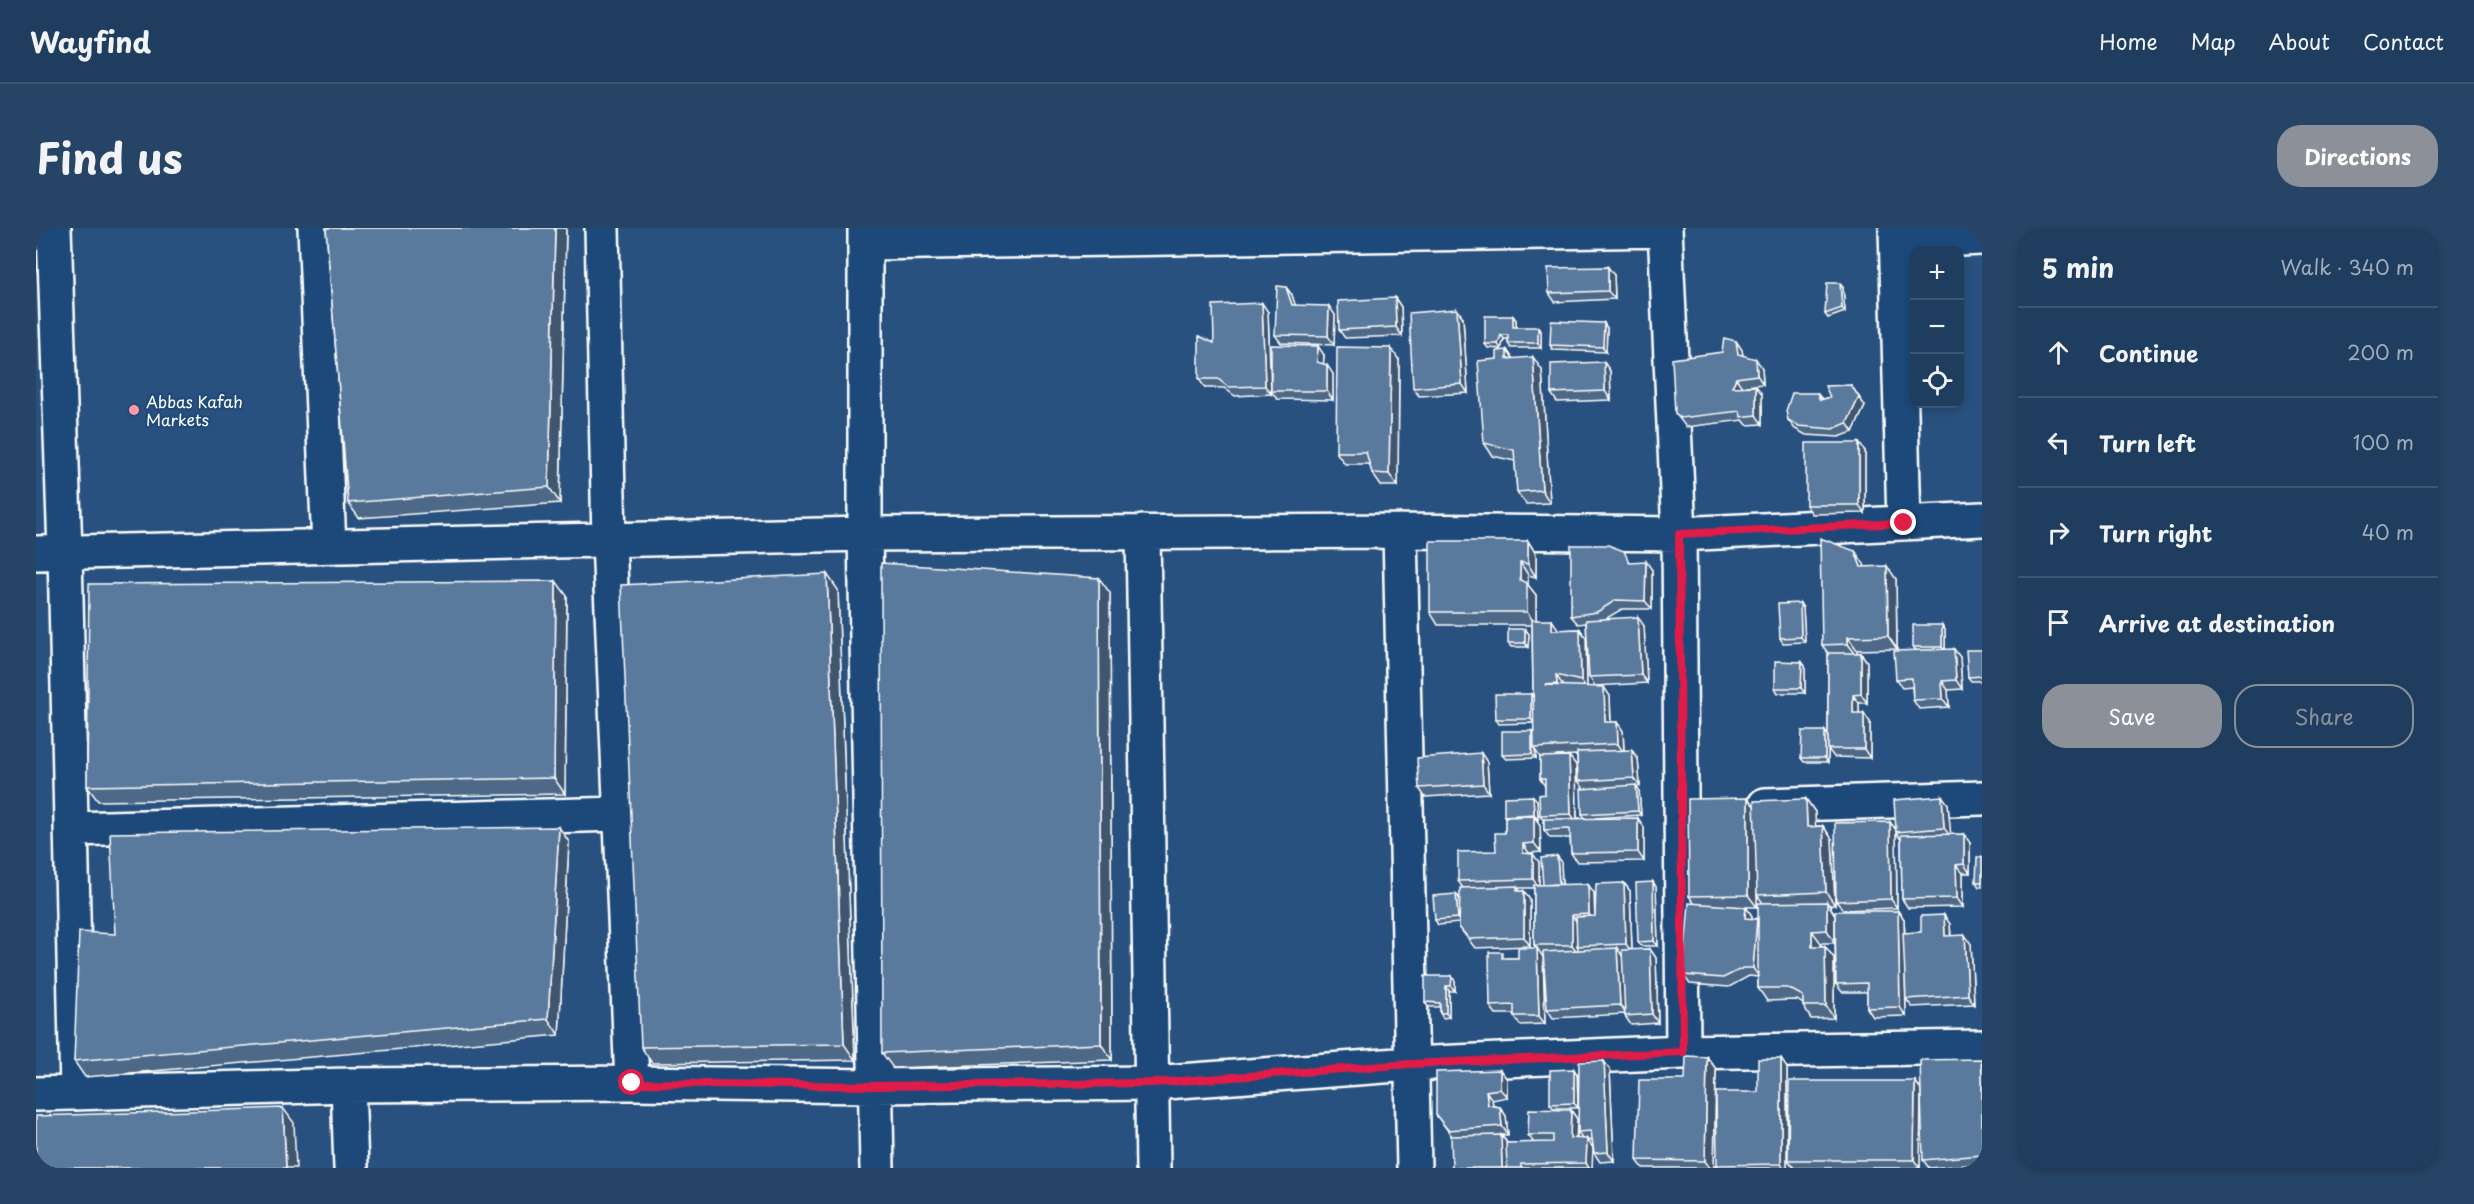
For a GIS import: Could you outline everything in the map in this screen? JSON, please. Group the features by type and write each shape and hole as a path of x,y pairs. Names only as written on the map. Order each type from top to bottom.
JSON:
{"street":[{"path":"54,228 50,552 71,829 77,1093"},
{"path":"315,228 329,546"},
{"path":"602,228 609,540 632,1083"},
{"path":"878,1168 874,1086 865,534 865,236 1665,229 1679,534 1683,1052"},
{"path":"1904,523 1897,235 1982,238"},
{"path":"50,552 865,534 1400,531 1679,534 1982,519"},
{"path":"1400,531 1414,1168"},
{"path":"1143,532 1154,1168"},
{"path":"1681,808 1982,798"},
{"path":"71,829 620,814"},
{"path":"36,1094 348,1086 632,1083 874,1086 1152,1083 1411,1064 1683,1052 1982,1047"},
{"path":"348,1086 351,1168"}],"building":[{"path":"326,228 555,228 549,487 348,503"},
{"path":"1608,267 1608,291 1549,293 1548,268"},
{"path":"1827,283 1840,283 1842,308 1825,314"},
{"path":"1277,286 1286,287 1292,305 1329,306 1328,336 1275,335"},
{"path":"1395,298 1396,327 1339,330 1338,301"},
{"path":"1262,303 1265,386 1228,387 1218,379 1199,379 1199,336 1214,343 1213,305"},
{"path":"1457,309 1462,384 1413,388 1409,313"},
{"path":"1485,316 1513,316 1513,327 1538,327 1538,343 1508,343 1508,335 1501,335 1498,344 1485,344"},
{"path":"1551,321 1604,323 1603,347 1550,345"},
{"path":"1724,338 1736,341 1738,354 1756,359 1757,375 1736,378 1732,387 1756,386 1756,415 1741,417 1740,411 1680,418 1675,413 1672,359 1722,352"},
{"path":"1271,345 1318,346 1317,362 1327,365 1327,391 1271,391"},
{"path":"1337,347 1391,348 1389,474 1372,473 1366,452 1336,452"},
{"path":"1507,350 1507,359 1533,357 1542,490 1517,492 1514,450 1484,443 1478,361 1497,359 1497,351"},
{"path":"1604,362 1605,391 1551,393 1551,364"},
{"path":"1851,385 1859,397 1847,423 1833,429 1799,426 1788,420 1786,411 1792,393 1817,393 1820,400 1830,397 1825,386"},
{"path":"1806,443 1859,443 1859,505 1806,505"},
{"path":"1820,538 1855,551 1861,567 1887,566 1888,636 1848,637 1848,644 1822,645"},
{"path":"1430,541 1528,541 1528,564 1520,562 1520,580 1527,583 1527,612 1430,612"},
{"path":"1571,545 1608,545 1624,551 1629,562 1646,561 1645,601 1616,600 1597,612 1571,616"},
{"path":"881,563 1099,578 1101,1044 882,1053"},
{"path":"827,574 844,1044 641,1047 621,585"},
{"path":"556,581 554,778 87,786 89,584"},
{"path":"1800,603 1801,637 1780,638 1778,604"},
{"path":"1638,617 1641,675 1589,677 1586,620"},
{"path":"1532,620 1552,620 1552,630 1580,629 1581,681 1556,675 1557,684 1545,685 1604,687 1605,722 1617,722 1618,744 1534,748"},
{"path":"1913,625 1942,625 1942,647 1913,647"},
{"path":"1508,629 1525,629 1525,643 1508,643"},
{"path":"1954,649 1956,680 1942,681 1943,699 1913,700 1912,678 1896,679 1894,651"},
{"path":"1966,650 1982,650 1982,676 1968,677"},
{"path":"1828,653 1861,653 1861,694 1853,695 1853,713 1864,713 1864,749 1828,749"},
{"path":"1775,661 1802,662 1801,688 1775,688"},
{"path":"1495,694 1531,694 1531,719 1496,719"},
{"path":"1502,731 1532,731 1532,754 1502,755"},
{"path":"1802,731 1825,731 1825,758 1801,758"},
{"path":"1632,750 1634,778 1578,781 1577,752"},
{"path":"1481,753 1483,784 1419,788 1417,758"},
{"path":"1569,756 1571,814 1540,815 1539,795 1545,794 1545,779 1540,779 1540,757"},
{"path":"1636,785 1638,811 1582,814 1581,789"},
{"path":"1533,796 1534,814 1504,816 1504,797"},
{"path":"1942,796 1944,828 1896,832 1894,800"},
{"path":"1748,798 1748,895 1689,896 1688,799"},
{"path":"1806,799 1807,827 1823,826 1826,892 1757,895 1754,801"},
{"path":"1534,816 1534,843 1523,844 1523,853 1533,854 1533,879 1458,881 1458,852 1496,851 1495,833 1505,833 1505,817"},
{"path":"1638,818 1638,852 1571,853 1570,829 1544,830 1544,819"},
{"path":"1890,822 1891,899 1836,901 1835,823"},
{"path":"559,827 548,1019 74,1061 79,932 115,934 110,833"},
{"path":"1964,834 1964,864 1956,865 1957,898 1902,899 1901,835"},
{"path":"1557,856 1559,884 1543,885 1541,858"},
{"path":"1977,857 1982,857 1982,882 1976,882"},
{"path":"1653,882 1654,941 1638,942 1636,883"},
{"path":"1624,883 1626,944 1577,946 1576,917 1595,916 1596,884"},
{"path":"1588,884 1589,914 1572,915 1572,945 1534,945 1534,885"},
{"path":"1517,886 1517,891 1524,891 1524,937 1469,939 1459,927 1460,888"},
{"path":"1456,894 1458,918 1435,920 1433,896"},
{"path":"1827,902 1827,930 1812,931 1812,946 1825,946 1826,1006 1803,1006 1803,996 1788,988 1758,988 1758,903"},
{"path":"1689,903 1746,907 1745,918 1757,919 1753,968 1743,968 1723,978 1683,975"},
{"path":"1835,911 1898,911 1900,1007 1867,1008 1867,983 1836,984"},
{"path":"1944,915 1945,936 1965,935 1968,995 1906,999 1903,933 1921,932 1921,916"},
{"path":"1518,948 1537,948 1539,1016 1514,1016 1514,1005 1490,1006 1489,952 1502,952 1502,958 1518,958"},
{"path":"1617,948 1620,1005 1547,1009 1543,952"},
{"path":"1650,949 1652,1014 1625,1016 1622,950"},
{"path":"1425,976 1452,976 1451,986 1446,986 1446,1013 1440,1013 1440,1003 1425,1002"},
{"path":"1686,1056 1707,1057 1705,1161 1637,1160 1639,1080 1685,1080"},
{"path":"1758,1059 1781,1059 1781,1164 1717,1165 1716,1092 1758,1092"},
{"path":"1981,1059 1982,1155 1923,1160 1920,1060"},
{"path":"1604,1061 1608,1152 1594,1153 1591,1131 1578,1132 1579,1062"},
{"path":"1574,1069 1574,1103 1550,1104 1550,1070"},
{"path":"1500,1070 1500,1089 1486,1091 1488,1105 1500,1107 1502,1126 1448,1130 1436,1115 1436,1072"},
{"path":"1789,1081 1915,1081 1914,1160 1788,1160"},
{"path":"283,1108 286,1168 36,1168 36,1116"},
{"path":"1529,1109 1571,1110 1570,1138 1587,1139 1586,1163 1521,1164 1521,1168 1507,1168 1506,1143 1553,1142 1553,1135 1528,1135"},
{"path":"1501,1135 1502,1168 1452,1168 1451,1136"}],"place":[{"name":"Abbas Kafah Markets","path":"134,410"}],"route":[{"path":"632,1083 874,1086 1152,1083 1411,1064 1683,1052 1679,534 1904,523"}]}
